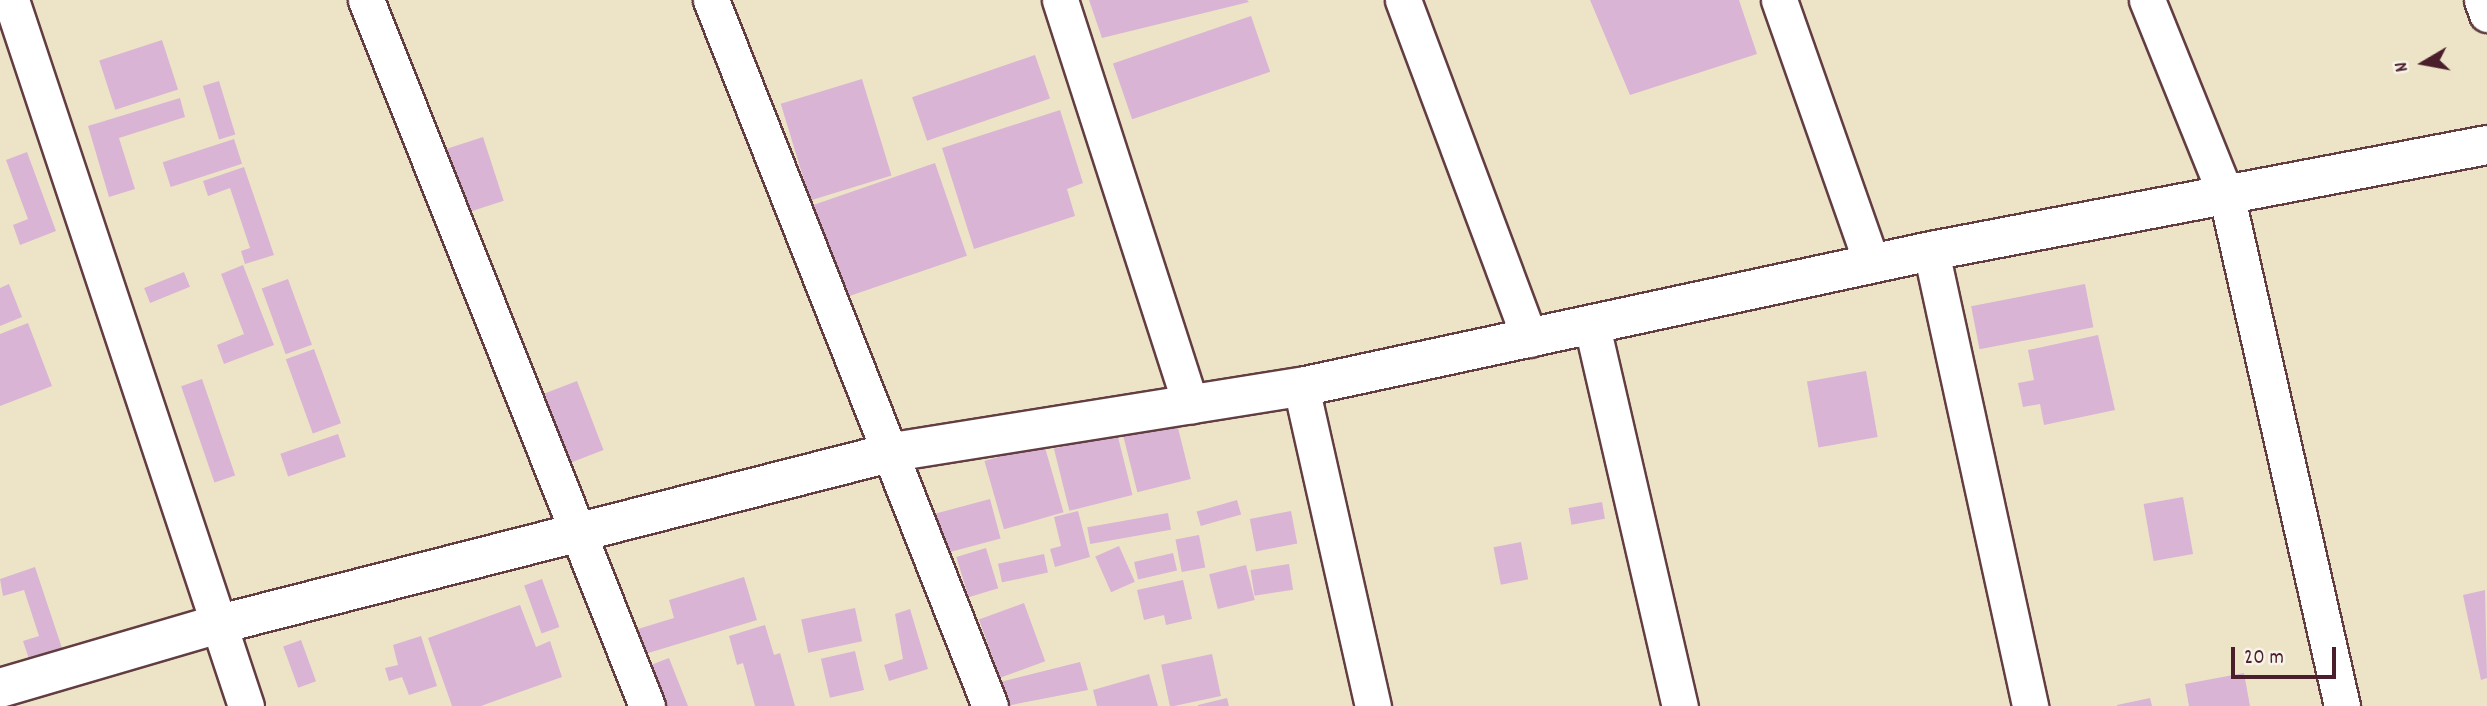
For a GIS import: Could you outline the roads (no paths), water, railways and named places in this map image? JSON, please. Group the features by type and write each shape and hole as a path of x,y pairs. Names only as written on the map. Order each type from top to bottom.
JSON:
{"street":[{"path":"11,0 216,625 246,706"},
{"path":"366,0 647,706"},
{"path":"711,0 893,452 990,706"},
{"path":"1060,0 1191,405"},
{"path":"1403,0 1530,339"},
{"path":"1779,0 1872,264"},
{"path":"2147,0 2227,198 2343,706"},
{"path":"2482,0 2487,14"},
{"path":"0,688 216,625 893,452 1301,387 1931,251 2227,198 2487,145"},
{"path":"1931,251 2030,706"},
{"path":"1592,326 1679,706"},
{"path":"1301,387 1373,706"}]}
